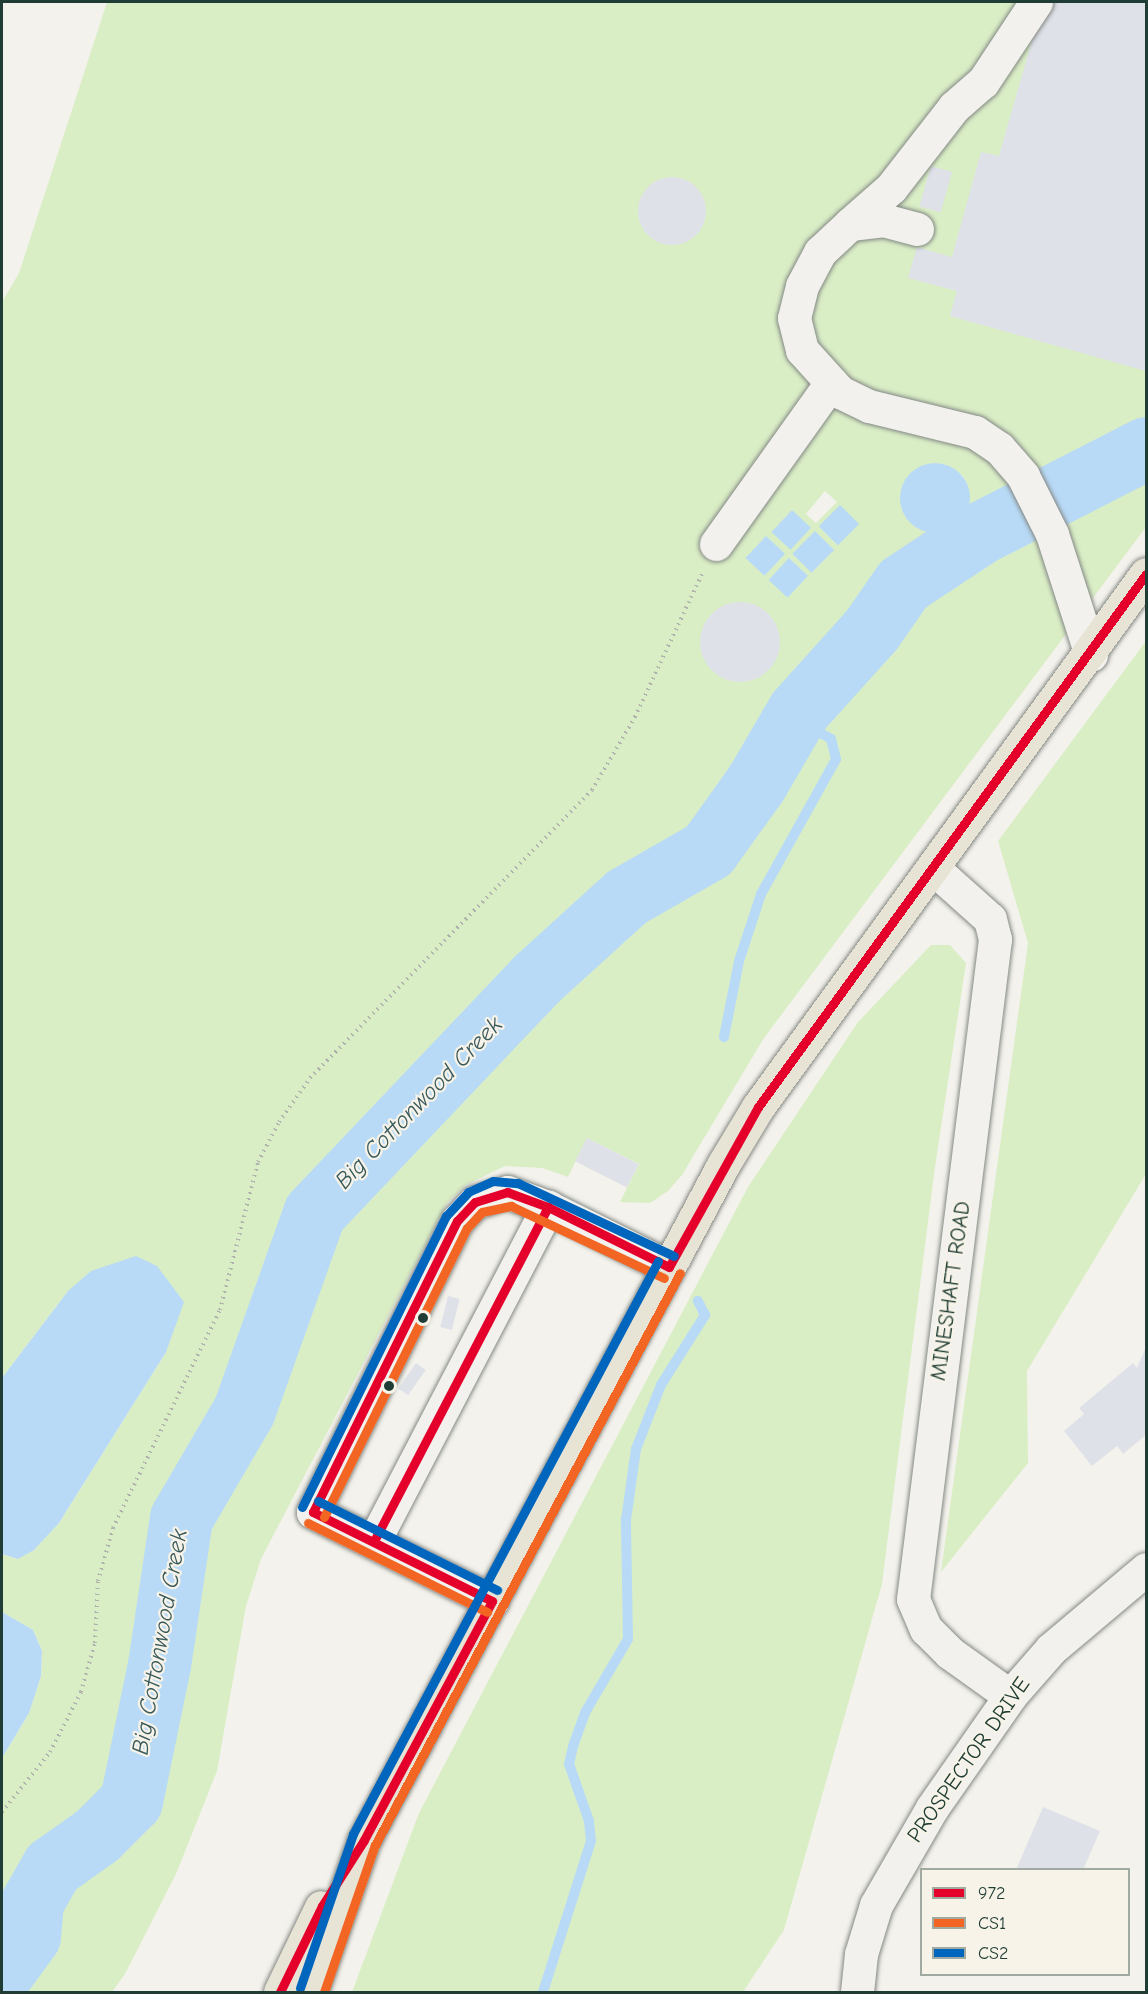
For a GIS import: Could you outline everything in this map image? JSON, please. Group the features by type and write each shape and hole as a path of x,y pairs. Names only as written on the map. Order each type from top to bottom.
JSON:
{"main road":[{"path":"280,1992 322,1906 364,1840 669,1267 758,1107 1091,655 1146,574"},
{"path":"311,1992 364,1840"}],"street":[{"path":"1036,2 983,82 954,107 891,188 820,252 802,286 794,318 802,350 831,383 869,406 975,432 999,448 1023,476 1052,534 1091,655"},
{"path":"850,224 884,220 917,229"},
{"path":"716,543 831,383"},
{"name":"MINESHAFT ROAD","path":"934,869 973,900 990,919 995,939 913,1599 926,1629 950,1653 1010,1695"},
{"path":"492,1601 313,1512 457,1221 475,1202 496,1193 548,1207 669,1267"},
{"path":"374,1541 548,1207"},
{"name":"PROSPECTOR DRIVE","path":"857,1992 861,1954 876,1905 932,1808 1010,1695 1051,1649 1146,1569"}],"path":[{"path":"2,1812 50,1752 81,1692 95,1643 98,1581 113,1528 220,1310 258,1162 279,1122 317,1070 592,790 635,717 716,543"}],"green space":[{"path":"107,2 1146,2 1146,527 764,1038 682,1175 668,1191 650,1203 620,1202 639,1164 587,1138 568,1177 542,1168 505,1166 466,1185 447,1203 261,1559 246,1606 217,1771 176,1874 125,1974 112,1992 2,1992 2,1758 29,1713 41,1676 42,1651 33,1630 2,1612 2,1554 17,1559 34,1550 59,1523 166,1352 68,1291 2,1378 2,302 19,273","holes":["932,463 944,464 963,476 969,510 954,528","825,491 837,502 816,523 806,514"]},
{"path":"1146,641 1146,1174 1027,1371 1028,1463 941,1572 1028,943 998,841"},
{"path":"931,945 950,945 966,963 935,1167 882,1584 784,1930 743,1992 352,1992 419,1813 748,1187 858,1022"}],"water":[{"path":"928,463 942,463 955,469 964,478 970,491 968,511 960,523 942,533 928,533 915,527 906,518 900,505 900,491 906,478 915,469"},
{"path":"840,505 859,524 838,545 819,526"},
{"path":"792,510 811,528 791,550 772,532"},
{"path":"815,531 834,550 811,573 792,554"},
{"path":"766,536 785,554 765,576 746,558"},
{"path":"789,558 808,576 788,598 769,580"},
{"path":"136,1256 157,1266 184,1302 166,1352 59,1523 34,1550 18,1559 2,1554 2,1378 68,1291 91,1271"},
{"path":"2,1612 33,1630 42,1651 41,1676 29,1713 2,1758"}],"building":[{"path":"1043,2 1146,2 1146,371 950,316 957,291 908,278 917,247 952,257 981,152 999,156"},
{"path":"931,166 952,172 941,212 919,206"},
{"path":"665,177 679,177 691,182 701,192 706,211 701,230 691,240 679,245 665,245 653,240 643,230 638,218 638,204 643,192 653,182"},
{"path":"740,602 755,605 768,614 777,627 780,642 777,657 768,670 755,679 740,682 725,679 712,670 703,657 700,642 703,627 712,614 725,605"},
{"path":"587,1138 639,1164 627,1187 575,1161"},
{"path":"448,1296 460,1299 452,1330 440,1327"},
{"path":"1146,1347 1146,1435 1123,1454 1117,1446 1092,1466 1064,1431 1084,1414 1079,1408 1133,1363 1137,1368"},
{"path":"416,1363 426,1370 408,1395 398,1388"},
{"path":"1043,1807 1100,1831 1084,1868 1017,1868"}],"waterway":[{"name":"Big Cottonwood Creek","path":"2,1973 29,1936 32,1902 52,1867 97,1835 131,1801 159,1665 181,1518 244,1410 314,1213 536,979 626,897 708,850 756,783 798,711 871,630 903,584 980,533 1146,448"},
{"path":"724,1037 739,961 761,894 836,759 831,739 794,718"},
{"path":"543,1992 591,1841 589,1821 569,1764 573,1746 586,1711 628,1639 626,1520 636,1449 661,1385 705,1315 698,1301"}],"transit line":[{"name":"972","path":"669,1267 758,1107 1146,574"},
{"name":"CS2","path":"302,1507 446,1216 468,1192 493,1181 518,1183 674,1256"},
{"name":"972","path":"492,1601 313,1512 457,1221 475,1202 507,1192 548,1207 669,1267"},
{"name":"CS1","path":"324,1517 467,1228 482,1212 511,1206 664,1278"},
{"name":"972","path":"374,1541 548,1207"},
{"name":"CS2","path":"300,1988 353,1834 658,1261"},
{"name":"CS1","path":"324,1992 375,1845 680,1273"},
{"name":"CS2","path":"318,1501 497,1590"},
{"name":"CS1","path":"308,1523 487,1612"},
{"name":"972","path":"280,1992 322,1906 364,1840 492,1601"}]}
